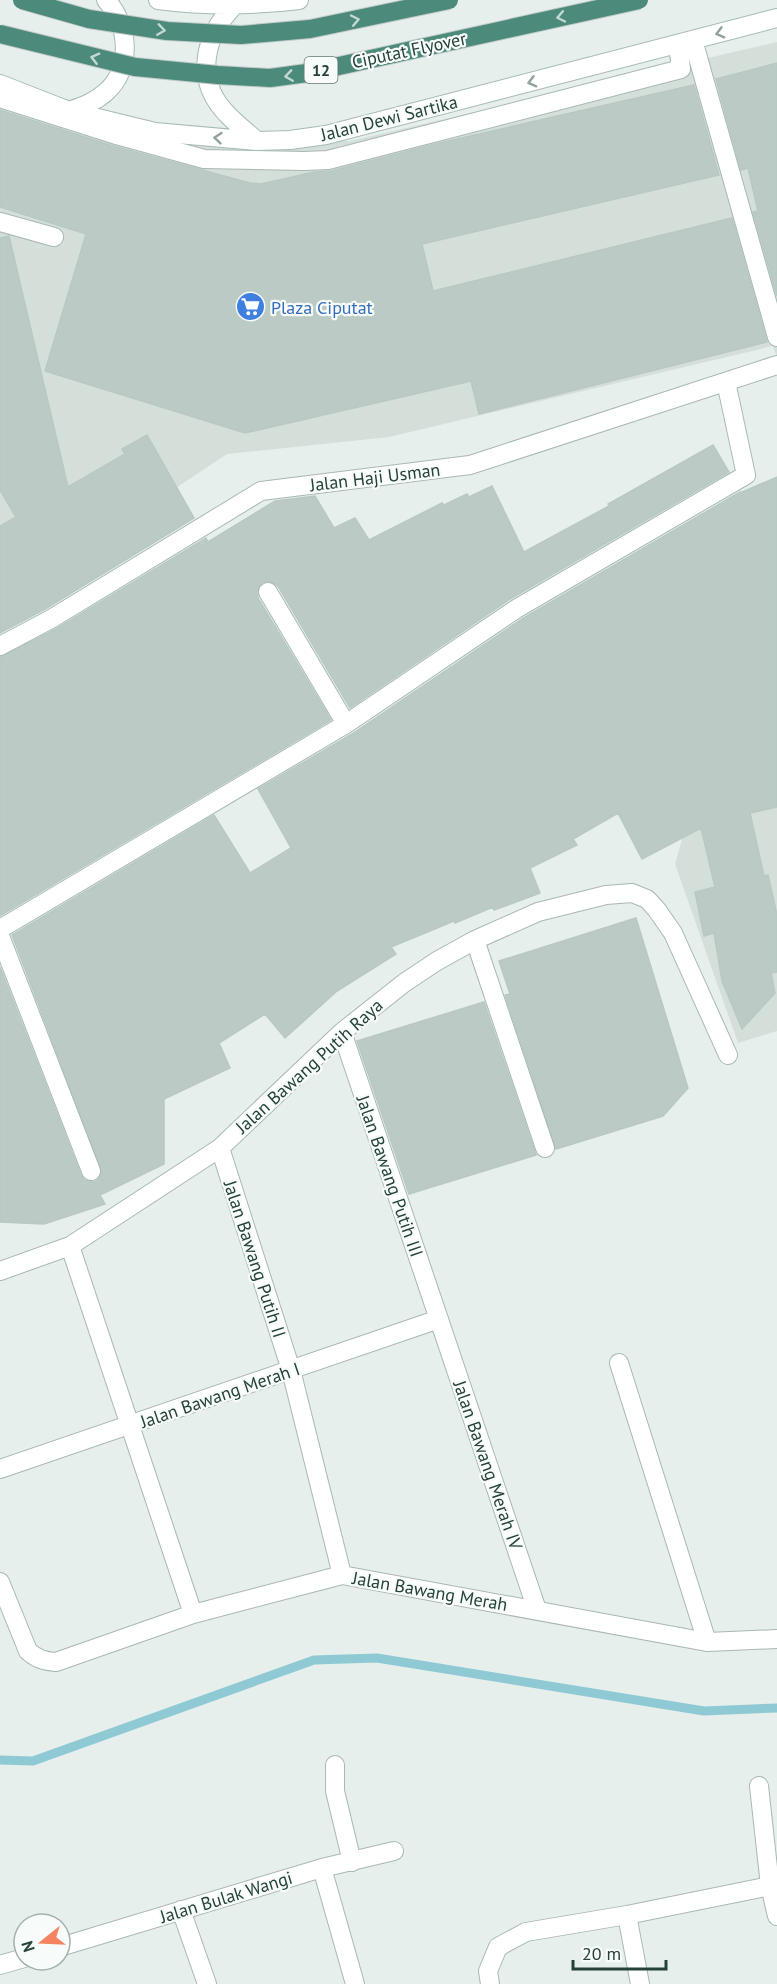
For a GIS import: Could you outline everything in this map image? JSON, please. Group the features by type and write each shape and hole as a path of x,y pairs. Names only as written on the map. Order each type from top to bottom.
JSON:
{"highway":[{"path":"22,0 100,21 167,31 241,35 310,29 449,0"},
{"name":"Ciputat Flyover","path":"0,34 135,67 270,78 307,73 639,0"}],"street":[{"path":"69,111 90,104 99,98 108,91 120,72 125,51 124,28 114,8 106,0"},
{"path":"158,0 235,5 299,0"},
{"path":"235,5 222,18 211,40 206,66 209,83 216,99 226,113 257,141"},
{"name":"Jalan Dewi Sartika","path":"0,84 69,111 155,132 257,141 290,140 326,135 777,18"},
{"path":"0,98 113,134 204,159 328,160 681,69 686,42"},
{"path":"686,42 777,337"},
{"path":"304,161 312,155 326,135"},
{"path":"0,222 54,237"},
{"name":"Jalan Haji Usman","path":"0,646 51,619 261,490 470,465 777,365"},
{"path":"0,929 346,724 516,609 746,475 726,382"},
{"path":"268,592 346,724"},
{"name":"Jalan Bawang Putih Raya","path":"0,1271 70,1246 220,1148 342,1032 404,982 437,960 475,940 538,912 606,895 632,893 646,899 673,933 728,1055"},
{"path":"0,936 91,1171"},
{"path":"475,940 545,1148"},
{"name":"Jalan Bawang Putih III","path":"342,1032 439,1319"},
{"name":"Jalan Bawang Putih II","path":"220,1148 291,1370 342,1575"},
{"path":"70,1246 193,1614"},
{"name":"Jalan Bawang Merah I","path":"0,1469 439,1319"},
{"name":"Jalan Bawang Merah IV","path":"439,1319 537,1610"},
{"path":"619,1363 707,1642"},
{"name":"Jalan Bawang Merah","path":"0,1582 28,1651 44,1661 56,1662 193,1614 342,1575 707,1642 777,1639"},
{"path":"335,1765 335,1791 352,1862"},
{"path":"759,1786 770,1886 777,1916"},
{"name":"Jalan Bulak Wangi","path":"72,1943 322,1868 394,1851"},
{"path":"322,1868 355,1984"},
{"path":"490,1984 488,1971 498,1947 526,1932 627,1915 770,1886"},
{"path":"181,1910 207,1984"},
{"path":"627,1915 640,1984"}],"shaded area":[{"path":"777,42 777,358 773,346 389,437 227,454 0,605 0,77 203,144 350,141"},
{"path":"777,723 777,1031 738,1043 675,864 699,780"}],"building":[{"path":"777,63 777,296 753,212 758,211 748,168 741,170 716,79"},
{"path":"694,85 719,175 422,244 433,291 732,218 767,342 479,414 471,381 245,433 45,371 86,234 0,207 0,110 110,145 261,184 314,172 331,171 435,144"},
{"path":"9,236 68,487 125,454 122,449 147,435 194,518 45,609 0,633 0,526 16,517 0,490 0,238"},
{"path":"713,445 729,472 510,599 350,708 278,586 268,581 262,583 257,592 258,598 331,720 0,916 0,657 56,629 206,538 208,542 275,501 315,496 334,528 355,518 369,540 442,503 444,505 467,494 469,497 492,486 524,552 609,506 608,504"},
{"path":"777,477 777,807 750,813 764,876 768,875 777,915 777,972 771,973 775,993 742,1029 722,981 714,933 704,936 695,892 715,887 701,828 642,859 618,813 573,839 577,845 530,868 540,893 494,910 493,907 455,923 454,921 391,947 396,954 337,991 285,1038 265,1014 219,1043 230,1068 164,1099 164,1164 100,1195 105,1204 44,1224 0,1222 0,967 81,1175 84,1180 94,1182 102,1172 12,935 214,815 250,873 291,848 258,789 352,734 522,619 740,492"},
{"path":"636,918 688,1088 663,1116 556,1149 505,995 510,994 499,961"},
{"path":"484,1002 536,1155 409,1194 357,1041"}],"waterway":[{"path":"0,1760 33,1761 314,1660 377,1658 704,1711 777,1708"}],"place":[{"name":"Plaza Ciputat","path":"250,307"}]}
